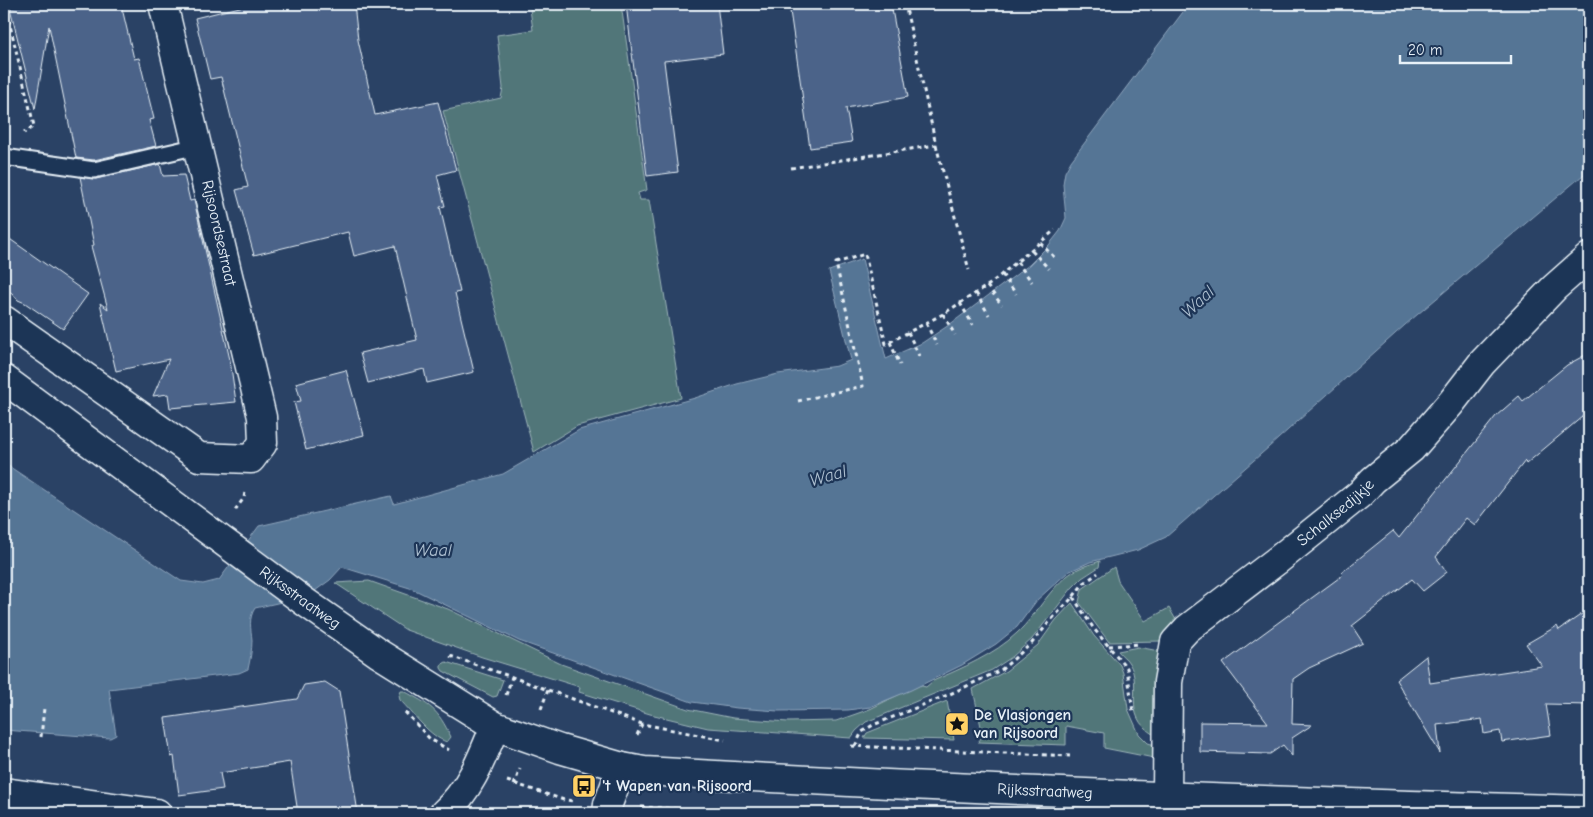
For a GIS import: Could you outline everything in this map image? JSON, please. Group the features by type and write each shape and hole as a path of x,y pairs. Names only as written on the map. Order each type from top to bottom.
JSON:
{"street":[{"name":"Rijsoordsestraat","path":"4,320 199,457 251,459 263,443 262,417 163,4"},
{"name":"Schalksedijkje","path":"1167,796 1168,682 1175,642 1188,629 1360,494 1373,480 1411,449 1451,403 1482,362 1554,288 1589,257"},
{"name":"Rijksstraatweg","path":"4,379 232,549 378,653 496,726 560,749 622,767 644,772 1478,810 1589,810"},
{"path":"444,813 457,802 472,778 496,726"},
{"path":"607,813 608,804 622,767"},
{"path":"4,792 157,813"}],"lane":[{"path":"4,157 94,170 198,146"}],"path":[{"path":"5,4 34,126 23,133 20,160"},
{"path":"904,4 936,145 969,270"},
{"path":"791,168 936,145"},
{"path":"798,401 863,386 836,264 866,254 886,344 943,314 987,286 1055,230"},
{"path":"1040,243 1057,260"},
{"path":"1032,250 1048,269"},
{"path":"1017,262 1032,282"},
{"path":"1002,274 1016,294"},
{"path":"987,286 1002,305"},
{"path":"976,293 989,315"},
{"path":"960,303 973,325"},
{"path":"943,314 955,335"},
{"path":"926,323 937,345"},
{"path":"908,332 919,356"},
{"path":"890,342 900,365"},
{"path":"855,746 862,732 873,725 950,694 1001,670 1032,643 1083,584 1098,572"},
{"path":"1072,598 1094,629 1127,668 1131,709 1141,729 1154,741 1167,742"},
{"path":"512,677 642,724 732,741"},
{"path":"41,737 44,708"},
{"path":"846,746 1073,756"}],"green space":[{"path":"533,4 621,4 647,190 638,193 640,200 649,200 681,398 577,426 534,452 443,111 501,98 503,88 497,35 533,30 530,9 534,9"},
{"path":"1100,561 1099,567 1082,578 1072,588 1032,639 1012,657 992,670 866,722 851,738 708,728 650,714 579,692 580,687 482,657 406,630 335,583 369,581 448,609 561,664 688,709 733,718 788,722 836,721 870,709 918,685 926,687 933,681 966,666 998,648 1025,625 1053,590 1069,574"},
{"path":"1114,567 1118,581 1145,621 1169,608 1179,625 1162,641 1109,642 1079,602 1082,589"},
{"path":"1072,603 1094,636 1120,665 1123,673 1128,709 1139,734 1148,743 1155,745 1154,758 1104,748 1104,733 1066,726 1066,745 978,742 983,736 973,689 1006,671 1038,645 1056,620"},
{"path":"1138,647 1159,651 1154,735 1144,727 1138,718 1134,700 1133,672 1128,661 1118,651"},
{"path":"446,662 503,680 497,696 493,697 443,671 441,665"},
{"path":"401,691 421,700 437,714 451,737 447,742 428,730 400,700"},
{"path":"947,701 954,740 864,738 867,733"}],"water":[{"name":"Waal","path":"1189,4 1589,4 1589,170 1405,325 1166,537 1138,550 1090,562 1068,572 1037,600 1017,627 996,644 962,665 911,690 870,707 848,710 778,711 692,702 519,641 413,589 342,567 330,580 308,596 255,608 251,620 252,644 248,669 239,673 109,689 116,735 110,738 4,730 4,463 181,581 203,584 219,580 259,526 391,496 394,504 503,474 579,430 695,398 737,384 778,374 837,366 851,360 829,271 862,259 886,359 922,343 949,325 1029,265 1049,245 1060,231 1066,218 1063,184 1065,172 1071,161"}],"building":[{"path":"27,4 121,4 134,59 139,58 154,119 149,120 156,146 94,160 76,158 49,26 35,109 10,8"},
{"path":"252,4 354,4 358,40 375,115 438,102 456,170 437,175 445,206 440,207 460,292 455,293 474,372 427,383 424,369 368,383 360,353 417,340 395,246 354,256 348,232 254,255 236,190 248,187 221,77 210,79 195,18"},
{"path":"626,4 717,4 723,54 664,61 678,172 647,176"},
{"path":"789,4 891,4 908,97 846,108 852,142 810,148"},
{"path":"160,164 163,176 184,175 190,201 194,200 230,360 236,402 170,408 168,394 153,396 169,359 116,371 100,303 108,309 91,246 94,245 80,177 96,179"},
{"path":"4,235 88,294 63,329 18,300 4,288"},
{"path":"1589,353 1589,411 1526,464 1525,461 1475,525 1466,518 1436,557 1447,572 1423,591 1412,579 1352,626 1363,643 1309,668 1293,679 1292,724 1312,725 1292,738 1292,756 1283,745 1270,754 1200,752 1200,722 1268,723 1223,663 1343,575 1341,573 1393,531 1399,538 1496,416 1519,396 1523,401 1567,365"},
{"path":"346,370 364,435 306,450 294,402 301,401 296,383"},
{"path":"1589,609 1589,705 1546,704 1551,735 1502,742 1500,731 1484,734 1482,719 1437,725 1440,753 1396,680 1426,656 1430,683 1542,666 1526,644 1557,626 1559,630"},
{"path":"325,682 339,691 358,813 298,813 290,762 220,773 223,789 179,795 174,756 171,757 165,718 297,699 304,685"}],"place":[{"name":"De Vlasjongen van Rijsoord","path":"957,724"},
{"name":"'t Wapen van Rijsoord","path":"584,786"}]}
